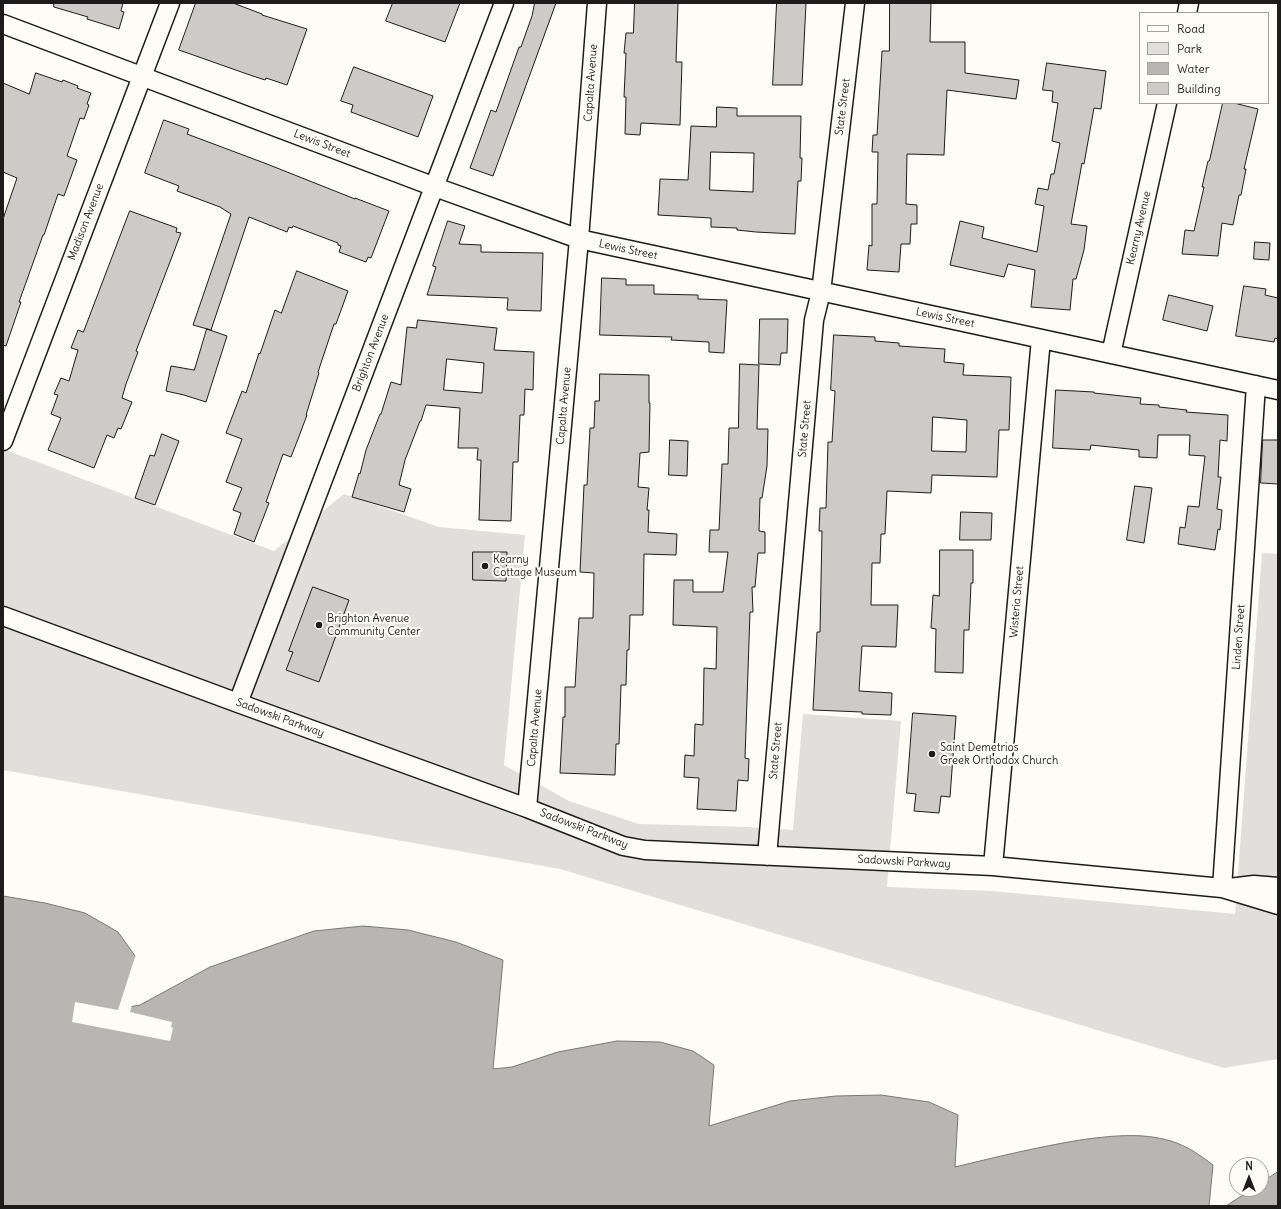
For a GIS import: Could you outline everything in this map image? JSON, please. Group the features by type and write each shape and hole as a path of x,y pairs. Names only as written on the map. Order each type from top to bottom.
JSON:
{"street":[{"name":"Madison Avenue","path":"3,441 170,3"},
{"name":"Brighton Avenue","path":"238,703 504,3"},
{"name":"Capalta Avenue","path":"527,808 579,239 597,3"},
{"name":"State Street","path":"767,856 814,320 821,292 855,3"},
{"name":"Lewis Street","path":"3,24 435,187 579,239 1278,390"},
{"name":"Kearny Avenue","path":"1111,354 1167,104"},
{"name":"Wisteria Street","path":"993,866 1041,339"},
{"name":"Linden Street","path":"1222,888 1256,386"},
{"name":"Sadowski Parkway","path":"3,616 527,808 623,846 645,850 993,866 1222,888 1254,885 1278,887"},
{"name":"Sadowski Parkway","path":"1222,888 1278,905"}],"green space":[{"path":"3,449 274,551 344,494 439,527 525,535 504,765 569,801 639,824 749,827 793,830 803,714 901,721 887,887 992,891 1235,914 1262,553 1278,554 1278,1059 1224,1068 560,869 3,770"}],"water":[{"path":"3,896 45,903 85,913 118,932 138,960 128,993 129,1007 140,1005 210,967 314,931 363,926 408,930 456,942 503,960 493,1069 512,1067 558,1052 617,1041 660,1042 693,1051 714,1065 709,1126 790,1101 836,1096 881,1095 929,1102 958,1115 955,1167 1080,1140 1103,1137 1148,1136 1177,1143 1198,1154 1213,1165 1209,1206 3,1206"},
{"path":"1278,1172 1278,1206 1226,1206 1240,1197 1269,1197 1269,1178"}],"pier":[{"path":"136,954 140,960 130,994 130,1005 132,1005 130,1012 172,1022 171,1027 173,1028 170,1041 72,1022 75,1002 118,1010"}],"building":[{"path":"54,3 123,3 121,11 124,12 119,29 87,19 88,17 54,7"},
{"path":"196,3 233,3 262,15 307,29 287,85 266,78 265,80 179,50"},
{"path":"393,3 460,3 445,42 386,21"},
{"path":"535,3 556,3 493,176 470,168 491,110 496,112 519,47 521,47"},
{"path":"635,3 678,3 676,62 682,62 680,125 641,123 640,135 625,134 626,97 624,97 626,53 624,53 626,33 633,33"},
{"path":"777,3 806,3 802,85 773,85"},
{"path":"890,3 931,3 930,42 965,42 965,73 1019,80 1016,99 947,90 944,155 907,154 906,204 917,205 917,224 911,224 910,244 901,244 899,272 867,270 869,245 872,246 872,204 877,204 878,152 872,152 873,135 877,135 882,51 889,51"},
{"path":"1047,63 1106,71 1101,109 1094,108 1071,224 1087,226 1084,250 1076,279 1073,279 1070,310 1031,307 1035,270 1008,264 1004,277 950,265 960,221 984,227 982,238 1037,252 1044,206 1035,204 1038,188 1048,190 1051,174 1054,174 1060,143 1052,141 1058,103 1052,102 1053,91 1043,90"},
{"path":"354,67 433,96 418,137 351,112 353,105 341,101"},
{"path":"36,73 62,82 63,80 78,86 77,88 91,93 84,119 80,118 67,156 77,160 64,196 58,194 19,302 21,302 6,346 3,345 3,219 17,178 3,172 3,83 29,94"},
{"path":"1223,104 1238,104 1258,109 1244,169 1246,169 1241,195 1239,195 1233,225 1222,223 1218,256 1182,254 1185,230 1194,231 1204,187 1202,187"},
{"path":"717,107 737,108 737,116 801,116 801,181 798,181 795,234 756,232 737,230 737,228 711,227 711,218 658,215 660,179 688,180 691,126 716,127","holes":["711,152 754,153 753,192 710,190"]},
{"path":"164,120 189,129 187,134 389,211 371,258 368,257 366,262 339,252 341,246 338,245 338,243 293,226 292,228 289,227 287,232 249,217 211,330 193,325 231,214 220,207 177,191 179,186 145,173"},
{"path":"130,211 177,228 176,232 181,233 136,351 138,352 126,384 122,398 132,402 121,429 118,428 114,438 107,435 94,468 48,450 61,418 51,414 58,395 54,394 61,378 69,381 78,350 71,348 78,330 83,332"},
{"path":"448,221 465,226 459,244 481,245 481,252 543,253 541,311 507,310 508,298 427,295 436,267 433,266"},
{"path":"1255,242 1270,243 1269,260 1254,259"},
{"path":"297,271 348,291 336,324 334,324 318,372 319,373 307,415 291,457 283,454 266,502 269,503 254,542 234,534 241,513 233,510 242,488 226,482 242,439 226,433 242,391 246,393 275,310 281,313"},
{"path":"602,278 626,279 626,285 654,285 654,294 698,295 698,299 727,300 724,353 709,352 709,342 671,340 672,337 600,335"},
{"path":"1244,286 1266,289 1265,295 1278,298 1278,339 1275,338 1274,342 1236,336"},
{"path":"1169,295 1213,306 1207,331 1163,320"},
{"path":"760,319 788,319 787,353 781,353 780,365 759,364"},
{"path":"418,320 497,328 494,350 534,352 533,390 525,389 524,415 520,415 518,462 513,462 511,521 479,520 481,460 477,460 478,448 458,448 460,408 426,405 405,460 399,485 411,489 404,512 352,497 366,450 381,414 391,382 401,385 407,327 416,328","holes":["447,359 484,363 482,393 444,390"]},
{"path":"207,329 227,336 206,402 166,391 171,366 194,370"},
{"path":"834,335 875,337 875,341 899,343 899,346 945,349 944,362 964,364 963,375 1011,377 1009,430 999,430 997,477 932,475 931,493 887,491 885,534 881,534 880,563 872,563 871,605 898,605 896,647 862,646 859,691 892,693 891,715 813,710 817,632 820,632 822,531 819,531 820,508 826,508 828,442 832,442 835,391 831,390","holes":["933,417 967,420 966,452 932,451"]},
{"path":"740,364 759,365 757,429 768,429 767,466 762,498 760,498 759,531 765,532 765,553 758,553 755,587 752,587 753,612 750,612 745,758 749,759 748,781 738,780 736,811 697,809 699,778 684,777 685,755 694,756 695,724 703,725 704,668 716,669 717,627 673,625 674,580 693,580 693,592 723,592 728,552 709,552 710,530 719,530 722,464 728,464 729,428 738,428"},
{"path":"600,374 649,375 649,452 640,453 638,487 649,488 647,510 649,510 648,532 677,534 676,555 644,554 643,615 630,615 626,685 621,685 619,744 616,744 615,775 560,773 563,717 565,717 565,687 575,687 579,618 593,618 594,573 580,572 584,485 587,485 590,428 594,428 595,401 599,401"},
{"path":"1056,390 1094,392 1141,398 1140,404 1159,405 1159,407 1187,410 1186,412 1228,415 1227,441 1220,440 1218,477 1221,477 1217,509 1222,510 1220,530 1218,529 1215,550 1178,544 1180,527 1185,528 1188,506 1199,507 1205,456 1189,455 1190,435 1158,435 1157,458 1139,457 1139,450 1091,445 1090,450 1053,448"},
{"path":"162,434 179,441 155,505 135,498 150,455 154,456"},
{"path":"670,440 688,441 687,476 669,475"},
{"path":"1263,440 1278,440 1278,484 1261,483"},
{"path":"1135,486 1152,488 1144,543 1127,540"},
{"path":"961,512 992,513 991,540 960,540"},
{"path":"940,550 973,550 973,583 971,583 969,630 964,630 963,673 935,672 936,629 931,628 933,595 939,596"},
{"path":"473,552 507,552 506,581 473,580"},
{"name":"Brighton Avenue Community Center","path":"313,587 349,600 319,682 286,670 293,652 289,651"},
{"name":"Saint Demetrios Greek Orthodox Church","path":"913,713 956,716 950,797 941,796 939,813 914,811 916,794 907,793"}],"place":[{"name":"Kearny Cottage Museum","path":"485,566"},
{"name":"Brighton Avenue Community Center","path":"319,625"},
{"name":"Saint Demetrios Greek Orthodox Church","path":"932,754"}]}
